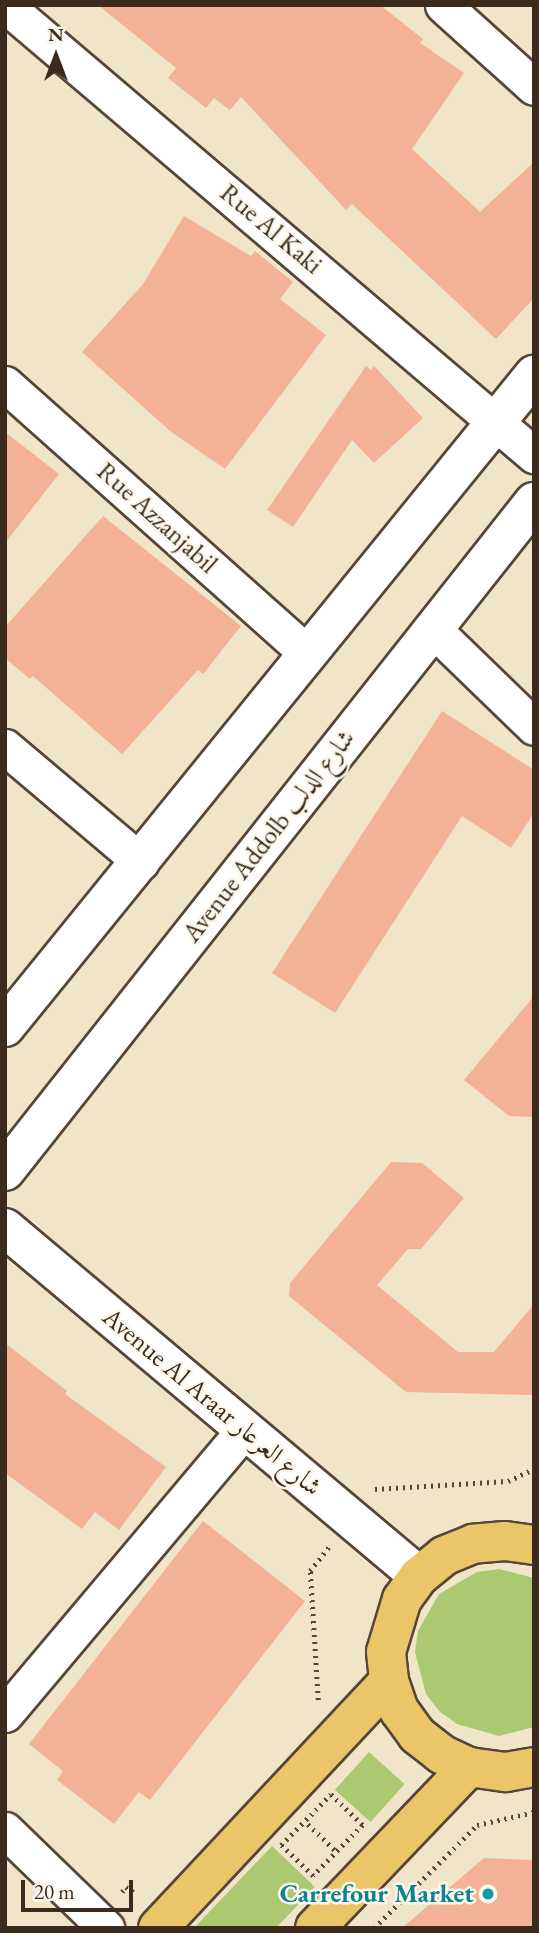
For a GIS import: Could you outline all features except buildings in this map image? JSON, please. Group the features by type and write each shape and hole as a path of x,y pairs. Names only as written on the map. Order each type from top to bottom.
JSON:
{"main road":[{"path":"534,1545 505,1541 473,1544 444,1556 419,1576 391,1625 386,1653 389,1681 399,1710 417,1735 441,1754 469,1767 506,1772 534,1767"},
{"path":"158,1928 389,1681"},
{"path":"315,1928 469,1767"}],"street":[{"path":"443,5 534,86"},
{"name":"Rue Al Kaki","path":"10,11 498,420 534,455"},
{"path":"5,1027 534,375"},
{"name":"Rue Azzanjabil","path":"5,384 308,654"},
{"name":"Avenue Addolb شارع الدلب","path":"5,1171 534,502"},
{"path":"432,628 534,727"},
{"path":"5,747 141,862"},
{"name":"Avenue Al Araar شارع العرعار","path":"5,1228 419,1576"},
{"path":"5,1714 244,1430"},
{"path":"5,1830 101,1923"}],"path":[{"path":"316,1708 319,1684 310,1571 374,1489 508,1481 534,1469"},
{"path":"331,1794 363,1825 313,1876 281,1845 331,1794"},
{"path":"373,1928 477,1825 534,1812"},
{"path":"313,1829 330,1845"},
{"path":"101,1923 127,1887 133,1895 143,1885"}],"green space":[{"path":"499,1569 534,1578 534,1727 499,1736 457,1724 439,1711 426,1694 415,1652 418,1631 439,1594 477,1572"},
{"path":"369,1752 405,1784 371,1822 335,1790"},
{"path":"272,1846 315,1887 276,1928 194,1928"}],"place":[{"name":"Carrefour Market","path":"488,1894"}]}
